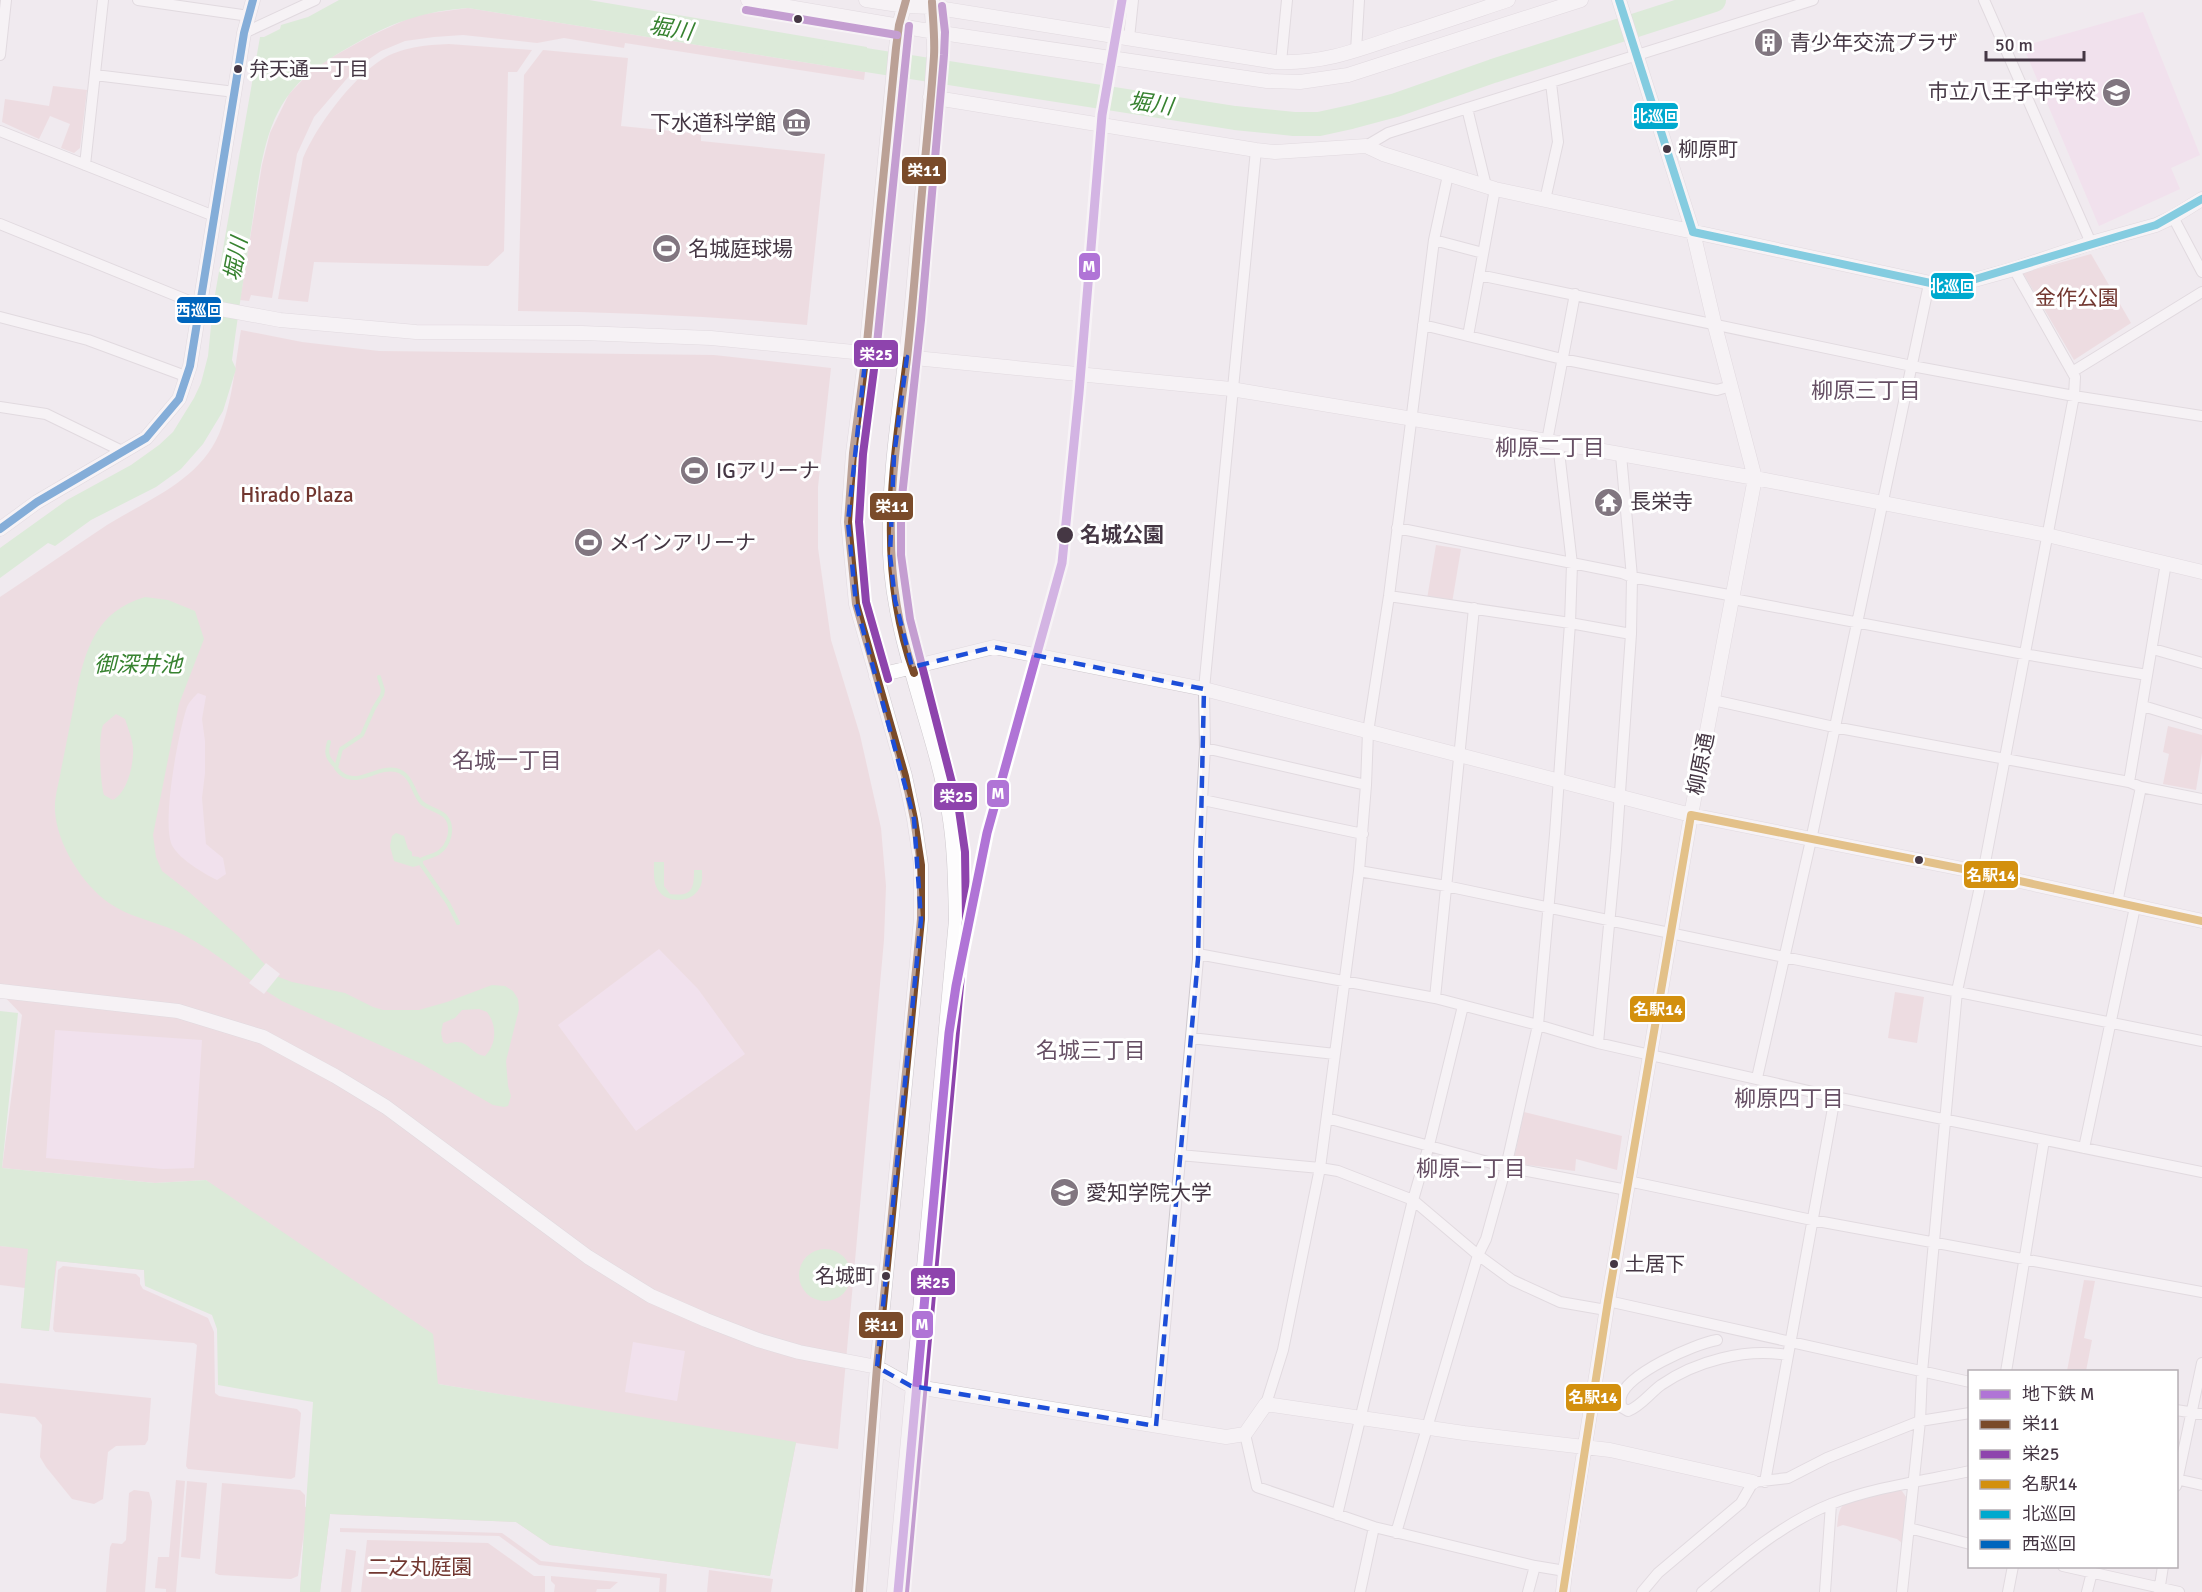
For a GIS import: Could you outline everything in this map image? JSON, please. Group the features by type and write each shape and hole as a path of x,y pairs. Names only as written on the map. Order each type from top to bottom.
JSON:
{"street":[{"path":"0,55 6,0"},
{"path":"85,165 104,0"},
{"path":"138,0 249,16"},
{"path":"0,529 37,502 146,438 168,415 178,399 188,376 205,306 214,216 244,33 253,0"},
{"path":"244,33 315,0"},
{"path":"748,0 935,32 1268,81 1300,82 1348,75 1581,0"},
{"path":"866,0 932,4 1281,62 1318,61 1356,51 1508,0"},
{"path":"1129,38 1133,0"},
{"path":"1281,62 1287,0"},
{"path":"1356,51 1359,0"},
{"name":"柳原通","path":"1563,1592 1607,1305 1691,815 1755,478 1693,232 1619,0"},
{"path":"1366,146 1388,133 1551,83 1636,50 1813,0"},
{"path":"1984,0 2091,243"},
{"path":"859,1592 877,1367 921,919 921,865 914,819 905,776 856,604 848,522 853,453 866,353 892,83 899,25 905,3"},
{"path":"894,1592 911,1386 956,921 955,865 949,813 912,667 904,645 895,600 890,555 894,456 907,357 934,56 935,32 932,4"},
{"path":"95,75 234,93"},
{"path":"1545,200 1558,142 1551,83"},
{"path":"931,93 1256,150 1275,152 1366,146 1490,188 1949,287 2156,225 2202,199"},
{"path":"1467,108 1490,188 1483,253 1468,336"},
{"path":"0,131 214,216"},
{"path":"1156,1426 1198,954 1204,689 1231,389 1256,150"},
{"path":"0,991 178,1011 263,1037 386,1107 588,1257 651,1296 758,1340 799,1352 877,1367 911,1386 1226,1437 1245,1434 1266,1404 1282,1350 1320,1167 1359,872 1368,732 1389,597 1434,240 1448,175"},
{"path":"2173,217 2202,272"},
{"path":"0,224 205,306 280,320 412,331 711,338 1231,389 1755,478 2047,535 2202,572"},
{"path":"1434,240 1483,253"},
{"path":"1902,1592 1920,1421 1957,991 1983,873 2074,396 2075,377 2014,269"},
{"path":"1479,275 1912,366 2074,396 2202,416"},
{"path":"1757,1078 1812,840 1929,284"},
{"path":"2072,372 2202,292"},
{"path":"1396,1533 1478,1255 1486,1239 1506,1167 1538,1025 1549,908 1570,623 1572,564 1553,442 1562,359 1575,294"},
{"path":"0,318 88,340 188,376"},
{"path":"1423,324 1562,359 1717,390 1731,386"},
{"path":"0,407 46,414 124,452"},
{"path":"1598,1043 1631,634 1632,577 1621,455"},
{"path":"1397,528 1857,623 2147,675"},
{"path":"2129,782 2166,563"},
{"path":"1389,597 1474,608 1631,634"},
{"path":"1435,998 1456,808 1458,755 1474,608"},
{"path":"876,676 994,647 1204,689 1691,815 1983,873 2202,921"},
{"path":"2153,649 2202,663"},
{"path":"1713,700 1834,727 2129,782 2141,787 2202,799"},
{"path":"2143,706 2202,724"},
{"path":"1204,748 1366,785"},
{"path":"2117,903 2141,787"},
{"path":"1203,800 1363,834"},
{"path":"1359,872 1446,886 1671,934 2202,1041"},
{"path":"2084,1148 2135,907"},
{"path":"1198,954 1435,998 1598,1043 1835,1097 2202,1172"},
{"path":"1337,1515 1413,1200 1463,1006"},
{"path":"1191,1038 1335,1054"},
{"path":"1642,1592 1658,1574 1741,1503 1759,1482 1790,1342 1835,1097"},
{"path":"1327,1118 1506,1167 1628,1186 2202,1292"},
{"path":"2006,1370 2044,1140"},
{"path":"1180,1155 1320,1167 1338,1171 1413,1200 1478,1255 1512,1280 1560,1302 1607,1305 1719,1324 1968,1382"},
{"path":"1719,1324 1717,1340 1724,1358"},
{"path":"1717,1340 1681,1351 1650,1368 1629,1385 1621,1396 1621,1407 1628,1411 1636,1408 1661,1386 1680,1375 1724,1358 1758,1352 1787,1355"},
{"path":"2178,1479 2197,1413 2202,1363"},
{"path":"1266,1404 1585,1449 1610,1450 1759,1482 1788,1478 1827,1458 1920,1421 1968,1413"},
{"path":"2178,1410 2197,1413"},
{"path":"1245,1434 1257,1486 1374,1527 1535,1566 1565,1571"},
{"path":"1702,1592 1767,1541 1812,1512 1854,1496 1968,1471"},
{"path":"2178,1482 2202,1485"},
{"path":"1825,1592 1831,1504"},
{"path":"1360,1592 1374,1527"},
{"path":"1909,1528 1968,1544"},
{"path":"1528,1592 1535,1566"},
{"path":"2008,1592 2013,1568"},
{"path":"2072,1568 2159,1590 2179,1592"},
{"path":"2159,1590 2163,1568"},
{"path":"2087,1592 2092,1572"}],"highlighted area":[{"path":"866,353 907,357 894,456 890,555 895,600 912,667 994,647 1204,689 1198,959 1156,1426 911,1386 877,1367 921,919 914,819 856,604 848,522"}],"green space":[{"path":"468,8 865,72 864,80 625,43 624,48 564,38 537,43 463,35 405,41 381,51 356,68 314,117 297,154 272,298 251,295 249,301 240,300 262,165 270,133 289,94 316,66 370,36 416,15"},
{"path":"449,44 532,50 517,72 508,72 504,251 488,266 314,262 308,302 278,299 303,158 326,118 358,79 381,60 405,49"},
{"name":"名城庭球場","path":"543,50 628,58 621,126 701,134 701,141 825,154 807,325 663,315 518,311 524,75"},
{"path":"53,86 87,90 80,148 74,153 61,148 70,124 50,116 39,139 2,122 5,99 49,106"},
{"name":"金作公園","path":"2091,254 2131,323 2074,360 2023,273"},
{"name":"Hirado Plaza","path":"241,330 302,342 379,351 714,355 831,368 818,487 818,548 831,640 860,735 881,828 886,886 884,940 838,1449 796,1443 770,1576 550,1545 516,1522 330,1514 320,1592 300,1592 304,1532 298,1576 291,1579 215,1573 222,1483 300,1490 305,1495 305,1507 644,1418 438,1384 206,1180 155,1183 2,1168 22,1015 0,992 0,597 107,525 155,498 199,465 210,450 224,422 231,396"},
{"path":"1436,545 1461,549 1452,603 1427,599"},
{"path":"2168,726 2202,735 2202,753 2196,790 2163,784 2169,754 2163,752"},
{"path":"1895,992 1924,997 1917,1043 1888,1038"},
{"path":"1524,1112 1622,1136 1617,1170 1576,1159 1575,1171 1513,1163"},
{"path":"0,1246 29,1248 46,1258 146,1263 145,1286 144,1270 57,1261 49,1331 21,1328 25,1288 0,1285"},
{"path":"63,1266 136,1274 140,1278 143,1289 208,1318 214,1332 215,1393 219,1396 297,1409 301,1413 295,1477 291,1479 188,1469 186,1466 197,1345 55,1332 53,1329 58,1270"},
{"path":"2084,1280 2095,1281 2084,1338 2092,1340 2086,1370 2067,1370"},
{"path":"0,1383 151,1398 148,1440 145,1445 116,1446 108,1452 103,1499 94,1504 72,1499 40,1457 42,1425 35,1417 0,1413"},
{"path":"176,1480 185,1481 176,1592 166,1592 166,1589 155,1588 158,1557 169,1557"},
{"path":"187,1481 207,1483 200,1559 181,1557"},
{"path":"134,1490 149,1492 152,1502 145,1592 106,1592 110,1547 112,1543 122,1544 126,1540 129,1493"},
{"path":"1902,1491 1906,1497 1902,1543 1897,1539 1843,1525 1837,1527 1839,1512 1845,1504 1858,1498"},
{"path":"340,1528 502,1533 541,1561 667,1574 666,1592 659,1592 660,1578 539,1565 499,1536 340,1532"},
{"name":"二之丸庭園","path":"367,1540 488,1543 534,1576 545,1576 545,1592 361,1592"},
{"path":"346,1549 356,1551 351,1592 341,1592"},
{"path":"709,1570 773,1579 771,1592 707,1592"},
{"path":"551,1576 618,1582 610,1589 597,1589 596,1592 554,1592 555,1585 551,1581"}],"sand":[{"name":"市立八王子中学校","path":"2143,12 2200,155 2171,168 2180,189 2099,226 2023,46"},
{"path":"198,693 206,696 202,719 205,773 202,798 206,844 223,858 226,874 217,880 181,856 173,847 170,836 172,778 180,736 187,707"},
{"path":"659,949 698,989 745,1054 636,1131 558,1025"},
{"path":"55,1030 202,1040 194,1168 163,1169 46,1158"},
{"path":"633,1342 685,1351 677,1401 625,1392"}],"water":[{"path":"339,0 589,0 867,47 865,72 468,8 425,14 399,23 341,52 297,84 273,122 260,173 234,343 232,360 236,369 223,411 203,444 181,469 156,487 91,520 55,546 48,543 0,578 0,548 67,500 131,465 159,445 173,432 194,398 201,383 208,356 213,306 260,37 280,29 281,25 308,17"},
{"name":"御深井池","path":"145,597 168,600 195,611 204,639 179,704 153,835 156,857 162,871 239,937 276,976 292,982 345,993 383,1010 419,1010 492,985 505,986 513,991 518,999 519,1009 506,1061 511,1096 508,1106 493,1105 420,1063 282,1001 190,938 168,927 125,912 109,903 89,885 73,862 60,837 55,811 56,796 80,678 89,648 104,622 128,603","holes":["116,714 125,719 132,740 133,754 131,769 123,791 113,800 104,795 100,750 103,725","479,1009 487,1012 494,1028 494,1040 485,1056 460,1042 447,1044 443,1042 441,1033 443,1023 455,1018 462,1010"]},
{"path":"396,833 404,836 412,856 419,857 423,864 413,867 394,861 390,846 392,836"},
{"path":"654,862 664,862 664,886 670,894 683,894 690,890 694,870 702,870 700,887 695,894 685,899 667,898 656,887"},
{"path":"0,1011 18,1013 2,1168 155,1183 206,1180 433,1334 438,1384 796,1442 770,1576 550,1545 516,1522 330,1514 320,1592 300,1592 313,1402 218,1385 217,1329 212,1315 145,1286 144,1270 56,1261 49,1331 21,1328 28,1249 0,1246"},
{"path":"820,1249 830,1249 844,1256 851,1275 844,1294 830,1301 820,1301 810,1297 803,1290 799,1280 799,1270 803,1260 810,1253"}],"pier":[{"path":"266,963 280,974 264,994 249,983"}],"waterway":[{"name":"堀川","path":"834,55 1235,118 1319,124 1396,105 1493,71 1714,0"},
{"path":"379,677 383,690 382,695 362,735 341,749 336,768 350,778 388,769 401,772 409,779 421,802 445,816 450,825 448,841 438,853 421,860 421,864 448,903 458,923"},
{"path":"329,742 328,756 336,767"}],"metro line":[{"name":"M","path":"898,1592 949,1033 956,986 987,833 1062,563 1079,393 1102,115 1122,0"}],"transit line":[{"name":"西巡回","path":"0,529 37,502 146,438 179,399 190,366 244,33 253,0"},
{"name":"栄11","path":"859,1592 877,1367 921,919 921,865 905,776 856,604 848,522 853,453 866,353 896,48 906,0"},
{"name":"北巡回","path":"1619,0 1693,232"},
{"name":"栄11","path":"914,673 902,633 895,594 891,555 891,517 933,73 932,2"},
{"name":"栄25","path":"905,1592 966,920 965,852 959,810 910,619 901,555 901,506 921,320 944,55 945,32 942,6"},
{"name":"栄25","path":"746,10 897,35"},
{"name":"栄25","path":"888,679 866,602 859,522 863,454 876,354 909,26"},
{"name":"北巡回","path":"1693,232 1949,287 2156,225 2202,199"},
{"name":"名駅14","path":"1691,815 1983,873 2202,921"},
{"name":"名駅14","path":"1563,1592 1608,1301 1691,815"}],"place":[{"name":"青少年交流プラザ","path":"1769,43"},
{"name":"弁天通一丁目","path":"238,69"},
{"name":"市立八王子中学校","path":"2117,92"},
{"name":"下水道科学館","path":"797,123"},
{"name":"柳原町","path":"1667,149"},
{"name":"名城庭球場","path":"667,249"},
{"name":"IGアリーナ","path":"695,471"},
{"name":"長栄寺","path":"1609,502"},
{"name":"名城公園","path":"1065,535"},
{"name":"メインアリーナ","path":"588,543"},
{"name":"愛知学院大学","path":"1065,1193"},
{"name":"土居下","path":"1614,1264"},
{"name":"名城町","path":"886,1276"}],"district":[{"name":"柳原三丁目","path":"1866,390"},
{"name":"柳原二丁目","path":"1550,447"},
{"name":"名城一丁目","path":"507,760"},
{"name":"名城三丁目","path":"1091,1050"},
{"name":"柳原四丁目","path":"1789,1098"},
{"name":"柳原一丁目","path":"1471,1168"}]}
